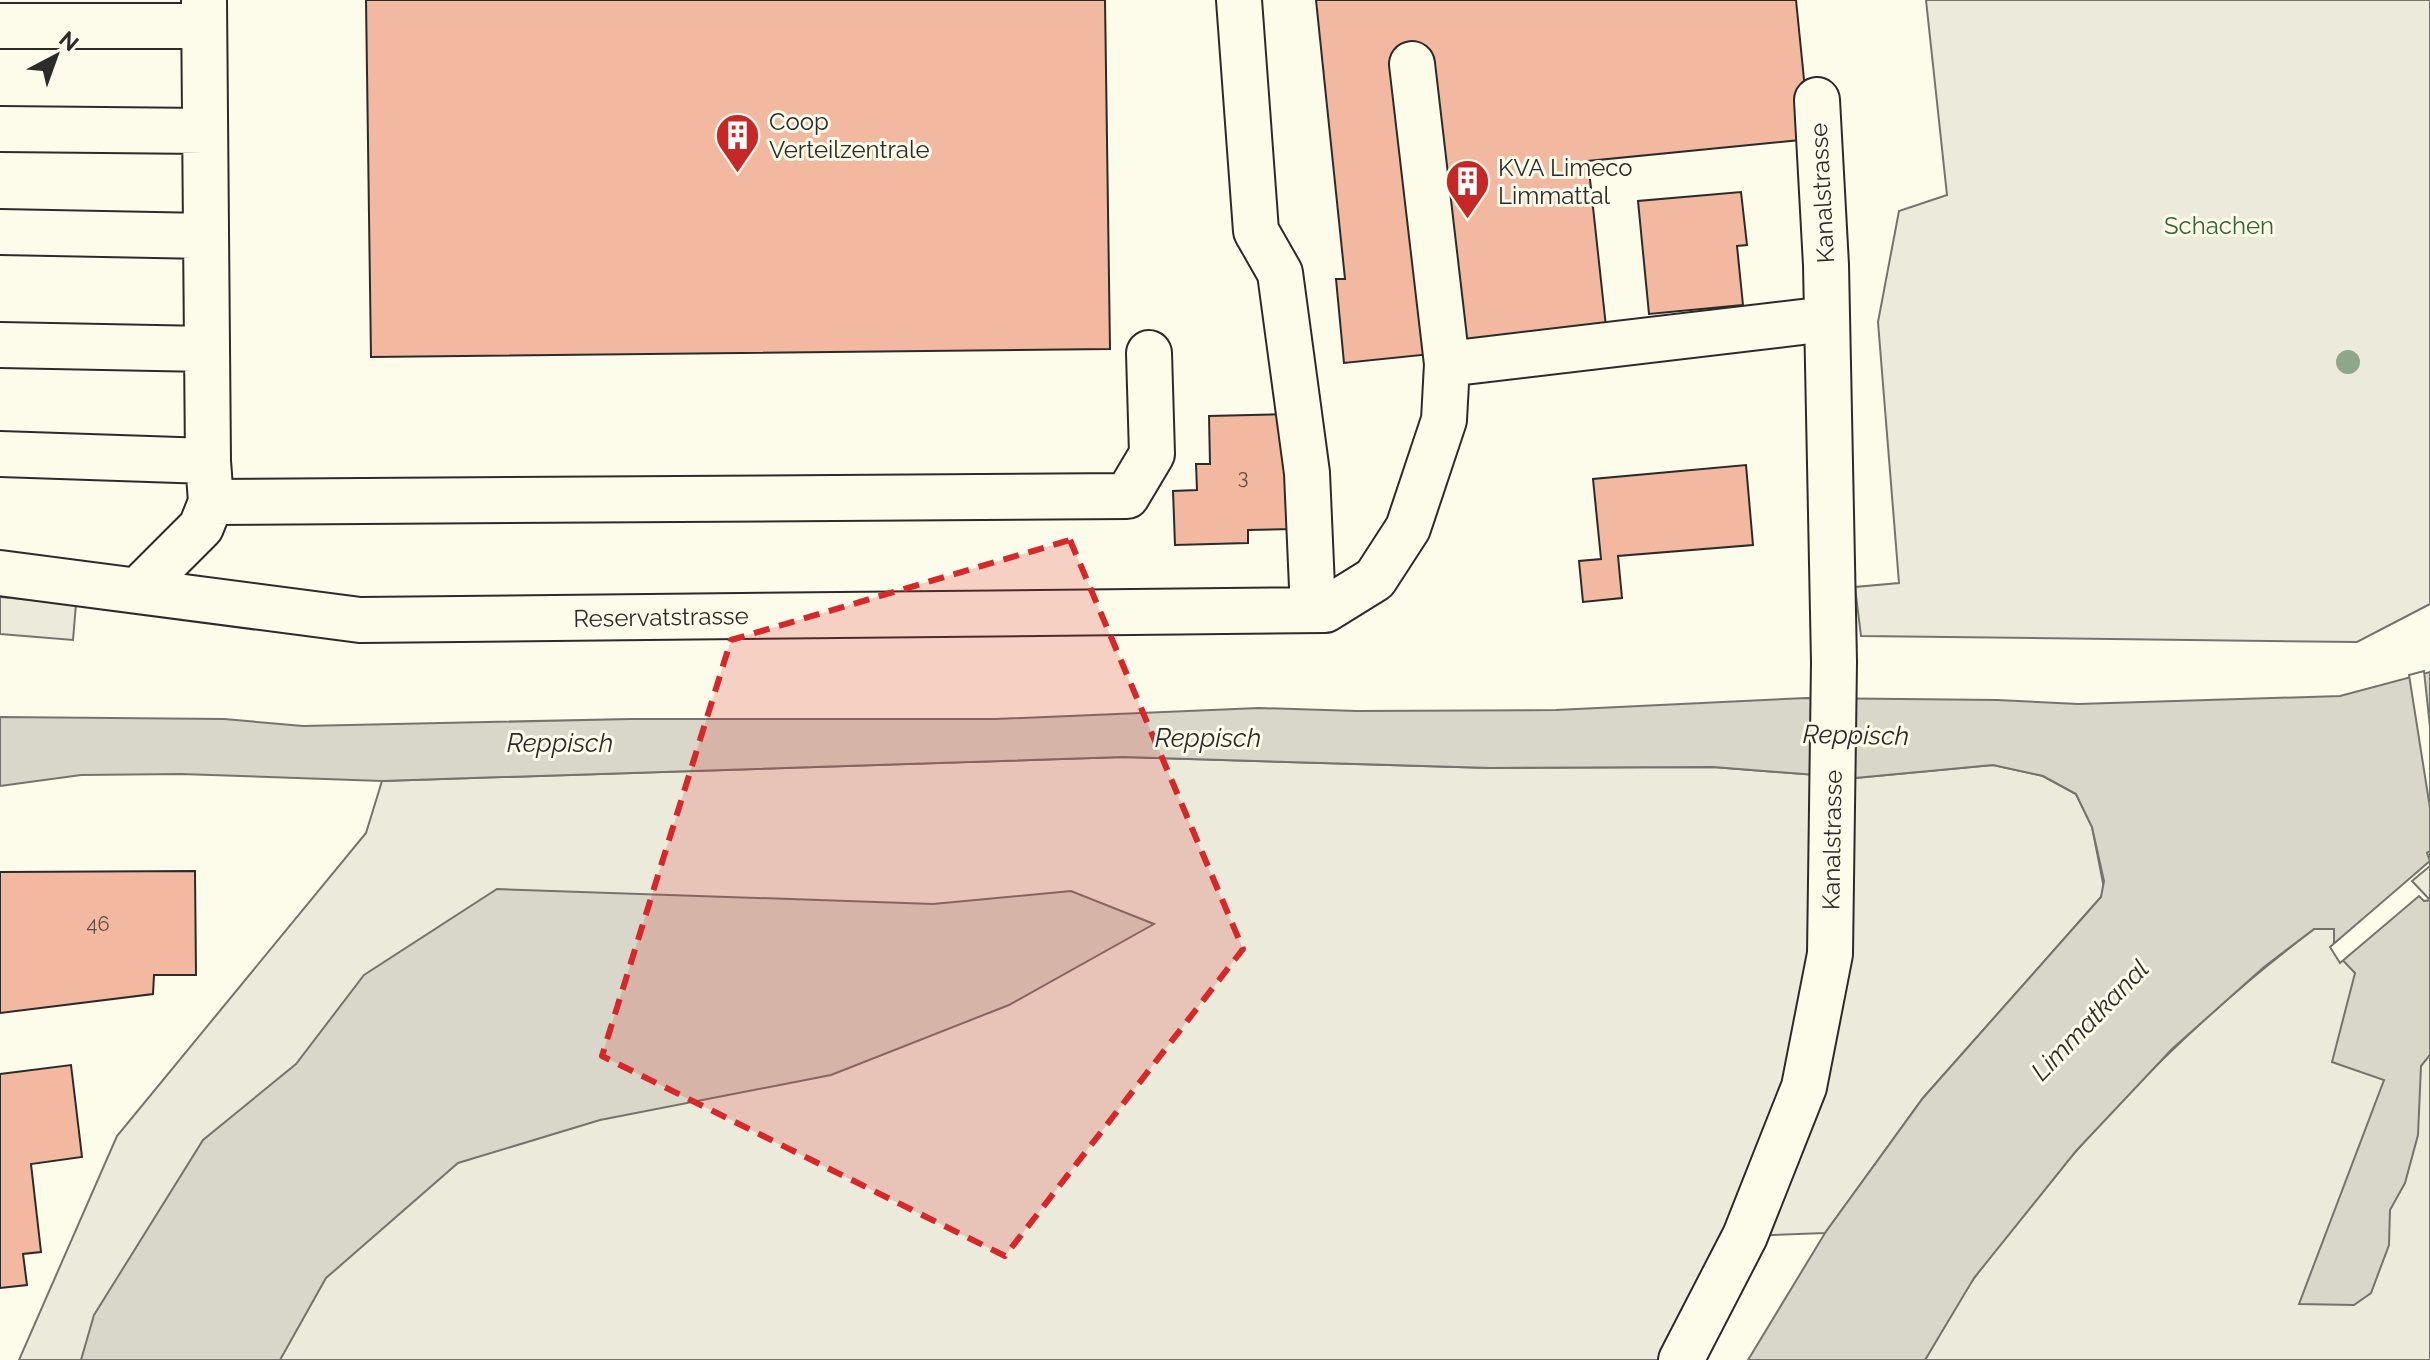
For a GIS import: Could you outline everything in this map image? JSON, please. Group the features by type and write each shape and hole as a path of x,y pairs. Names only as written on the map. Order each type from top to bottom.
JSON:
{"street":[{"path":"1239,0 1256,231 1280,273 1307,473 1319,610 1375,579 1408,528 1444,420 1447,364 1412,64"},
{"path":"0,26 204,13 209,482 201,527 139,589"},
{"name":"Kanalstrasse","path":"1681,1360 1745,1236 1804,1087 1830,954 1835,790 1827,319 1817,100"},
{"path":"0,129 205,131"},
{"path":"0,232 206,236"},
{"path":"1447,364 1827,319"},
{"path":"0,345 207,349"},
{"path":"0,454 209,482 1127,496 1152,454 1149,353"},
{"name":"Reservatstrasse","path":"0,573 360,620 1319,610"}],"highlighted area":[{"path":"1070,540 1243,949 1005,1256 602,1056 731,640"}],"green space":[{"name":"Schachen","path":"1926,0 2430,0 2430,604 2357,642 1861,636 1855,587 1899,583 1878,322 1899,211 1947,195"},
{"path":"1123,757 1490,768 1713,767 1855,778 1993,765 2043,776 2076,794 2092,827 2104,888 2101,897 1923,1098 1825,1233 1745,1236 1681,1360 19,1360 117,1136 366,833 382,781"},
{"path":"2430,851 2430,1360 1925,1360 1968,1287 2011,1229 2130,1093 2262,970 2368,889"}],"shaded area":[{"path":"0,597 76,604 73,640 0,634"}],"water":[{"path":"2430,672 2430,851 2427,853 2430,861 2407,881 2424,901 2430,900 2430,1055 2421,1066 2418,1135 2405,1183 2390,1210 2389,1245 2371,1293 2354,1305 2299,1304 2384,1080 2332,1062 2355,973 2334,951 2334,929 2314,929 2264,967 2172,1049 2076,1151 1974,1278 1925,1360 1748,1360 1825,1233 1923,1098 2101,897 2104,881 2092,827 2076,794 2043,776 1993,765 1855,778 1713,767 1490,768 1123,757 382,781 181,774 81,775 0,786 0,717 224,719 303,726 631,719 996,719 1259,708 1556,710 1806,698 2078,704 2340,696"},
{"path":"497,889 933,904 1071,891 1154,924 1009,1005 831,1075 600,1120 458,1163 326,1278 280,1360 81,1360 94,1315 203,1140 296,1064 364,975"}],"pier":[{"path":"2424,671 2430,727 2430,808 2409,675"},
{"path":"2430,861 2430,866 2412,881 2430,900 2424,901 2419,896 2340,963 2330,947"}],"building":[{"name":"Coop Verteilzentrale","path":"366,0 1105,0 1110,349 371,357"},
{"name":"KVA Limeco Limmattal","path":"1316,0 1796,0 1810,139 1588,161 1607,336 1344,363 1336,279 1345,279"},
{"path":"1741,192 1747,245 1737,246 1743,305 1649,314 1638,201"},
{"path":"1288,414 1292,529 1248,530 1248,543 1175,545 1173,491 1197,490 1196,464 1210,464 1209,416"},
{"path":"1746,465 1753,545 1618,556 1622,598 1583,602 1579,561 1601,559 1593,479"},
{"path":"195,871 196,975 154,975 153,994 0,1013 0,872"},
{"path":"71,1065 82,1157 31,1164 41,1252 23,1254 27,1285 0,1288 0,1074"}],"place":[{"name":"Coop Verteilzentrale","path":"738,174"},
{"name":"KVA Limeco Limmattal","path":"1467,220"}],"water label":[{"name":"Reppisch","path":"1856,735"},
{"name":"Reppisch","path":"1208,738"},
{"name":"Reppisch","path":"560,743"},
{"name":"Limmatkanal","path":"2090,1020"}]}
